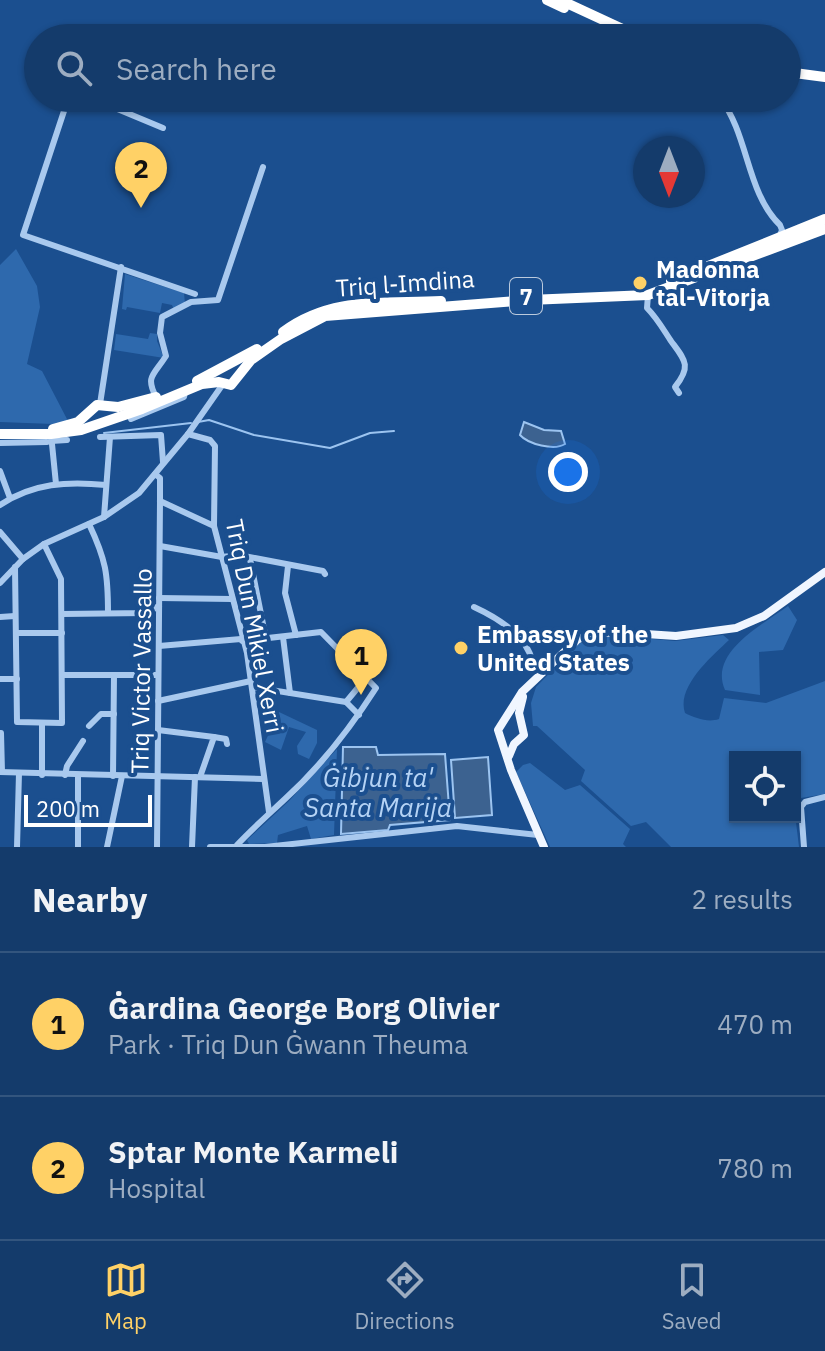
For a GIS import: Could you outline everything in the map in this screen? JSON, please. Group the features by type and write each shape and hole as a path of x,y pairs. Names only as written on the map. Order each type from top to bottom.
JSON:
{"highway":[{"path":"547,0 598,24"},
{"path":"560,0 612,24"},
{"path":"801,74 825,77"},
{"path":"801,81 825,84"},
{"name":"Triq l-Imdina","path":"0,431 52,429 78,422 99,406 118,407 220,379 230,364 299,320 337,306 645,289 825,219"},
{"name":"Triq l-Imdina","path":"0,431 49,439 144,411 202,384 220,379 231,385 251,360 281,339 325,316 529,300 648,295 825,229"},
{"path":"230,364 238,370 239,377"},
{"path":"99,406 93,419 104,422"}],"main road":[{"path":"544,847 498,730 530,684 577,640 587,635 615,632 676,636 736,628 764,616 825,572"},
{"path":"508,761 514,744 524,735 520,706 530,684"},
{"path":"502,721 516,719 523,725"},
{"path":"501,739 514,744"}],"street":[{"path":"64,112 23,235 195,294"},
{"path":"125,112 163,128"},
{"path":"731,112 755,182 780,225 780,235"},
{"path":"156,397 149,384 166,356 160,333 162,317 191,302 218,300 263,167"},
{"path":"99,406 121,268"},
{"path":"648,295 647,308 684,358 684,375 675,387 679,393"},
{"path":"0,583 23,559 44,544 104,517 139,493 188,434 220,379"},
{"path":"131,419 144,411"},
{"name":"Triq Dun Mikiel Xerri","path":"188,434 210,440 215,446 214,526 252,684 269,812"},
{"path":"100,437 161,435 163,462"},
{"path":"104,517 110,437"},
{"path":"49,439 56,484"},
{"path":"0,443 67,440"},
{"path":"0,471 10,498"},
{"name":"Triq Victor Vassallo","path":"155,474 160,478 157,847"},
{"path":"0,505 33,489 56,484 106,485"},
{"path":"139,493 160,498 214,526"},
{"path":"89,524 104,556 108,574 108,613"},
{"path":"0,532 23,559"},
{"path":"15,567 17,722 62,723 61,579 44,544"},
{"path":"160,546 222,557 239,555 323,571 325,574"},
{"path":"250,559 266,639"},
{"path":"288,566 285,593 296,635"},
{"path":"146,613 159,602 232,599"},
{"path":"474,607 494,616 528,649 533,663 525,669"},
{"path":"62,614 146,613 159,621"},
{"path":"0,617 15,616"},
{"path":"159,646 321,632 376,688 337,744 237,845"},
{"path":"16,633 62,633"},
{"path":"283,637 290,693"},
{"path":"62,675 158,675"},
{"path":"113,776 114,675"},
{"path":"346,702 366,678"},
{"path":"0,679 17,679"},
{"path":"158,701 252,684 346,702 359,715"},
{"path":"89,726 101,714 114,714"},
{"path":"42,723 42,775"},
{"path":"158,730 226,739 227,744"},
{"path":"1,733 1,772 263,779"},
{"path":"192,847 198,777 214,737"},
{"path":"65,775 67,766 83,741"},
{"path":"17,847 19,773"},
{"path":"78,775 78,847"},
{"path":"107,847 122,776"},
{"path":"804,847 801,807 805,802 825,797"},
{"path":"210,847 265,847 457,826 538,835"}],"shaded area":[{"path":"16,249 37,286 40,307 27,364 42,371 68,421 53,424 0,422 0,265"},
{"path":"125,274 184,293 185,304 174,310 172,305 162,303 160,313 127,307 126,310 122,309"},
{"path":"150,333 157,334 164,358 114,350 116,334 148,339"},
{"path":"788,606 797,620 783,650 759,652 760,695 725,690 722,676 724,663 731,651 753,630"},
{"path":"723,635 729,640 697,673 686,693 685,713 702,719 719,719 724,698 766,703 825,681 825,794 801,798 801,751 729,751 729,823 796,823 799,847 671,847 646,822 631,826 581,781 585,770 537,726 533,726 531,703 536,687 578,644 616,636 675,641"},
{"path":"279,712 317,730 317,743 309,759 298,754 297,746 306,732 289,727 281,750 265,742"},
{"path":"337,749 334,835 311,839 307,826 278,835 277,843 249,844 247,840 289,801"},
{"path":"530,763 565,790 580,785 630,829 623,844 626,847 550,847 516,772"}],"water":[{"path":"524,422 544,430 561,431 565,444 548,447 529,441 520,435"},
{"name":"Ġibjun ta' Santa Marija","path":"343,747 376,747 378,755 445,754 450,820 390,825 388,830 341,834"},
{"path":"488,757 492,815 455,818 451,760"}],"waterway":[{"path":"198,422 209,420 254,435 330,448 370,433 394,431"},
{"path":"104,433 191,423"}],"place":[{"name":"Sptar Monte Karmeli","path":"141,208"},
{"name":"Madonna tal-Vitorja","path":"640,283"},
{"name":"Embassy of the United States","path":"461,648"},
{"name":"Ġardina George Borg Olivier","path":"361,695"}]}
